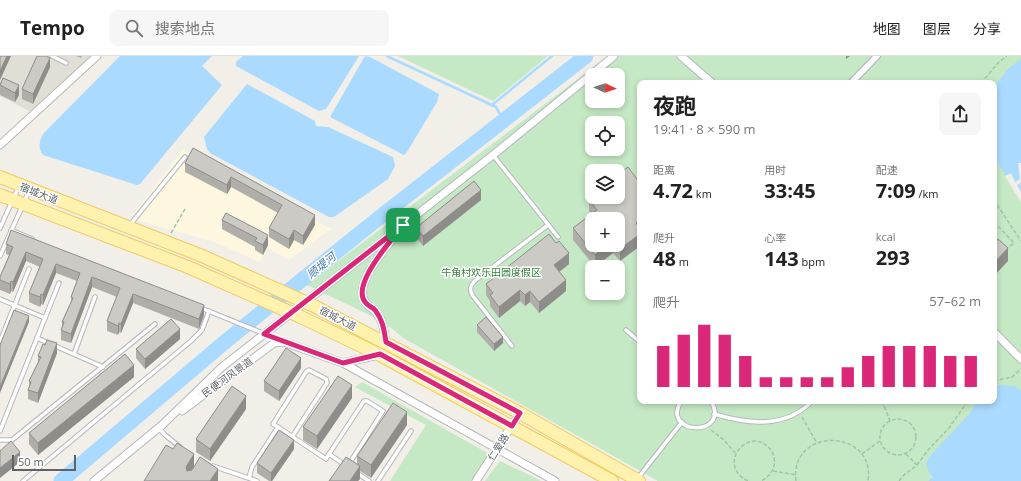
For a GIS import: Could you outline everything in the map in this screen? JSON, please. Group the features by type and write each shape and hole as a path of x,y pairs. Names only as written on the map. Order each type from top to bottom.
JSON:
{"main road":[{"name":"宿城大道","path":"0,177 200,256 312,305 386,342 520,413 638,480"},
{"name":"宿城大道","path":"0,195 188,267 301,317 380,354 612,481"}],"street":[{"path":"0,145 97,56"},
{"path":"159,428 222,367 493,155 614,56"},
{"path":"681,56 709,80"},
{"path":"854,80 877,56"},
{"path":"386,342 383,324 374,309 365,302 362,296 363,287 370,269 403,225"},
{"path":"997,335 1021,359"},
{"path":"284,342 343,363 555,481"},
{"name":"民便河风景道","path":"94,481 159,428 274,343 284,342"},
{"path":"343,363 380,354"},
{"name":"仁爱路","path":"476,481 520,413"}],"lane":[{"path":"52,56 66,62"},
{"path":"493,155 558,237"},
{"path":"128,228 186,157"},
{"path":"0,226 17,202 25,187"},
{"path":"0,256 11,230 17,202 25,187"},
{"path":"512,346 470,292 470,287 477,279 548,225"},
{"path":"11,230 40,242"},
{"path":"0,342 29,269"},
{"path":"0,431 59,283"},
{"path":"74,354 96,297"},
{"path":"0,299 45,318"},
{"path":"194,305 284,342"},
{"path":"23,481 190,341 202,330 209,311"},
{"path":"0,440 12,440 155,324"},
{"path":"626,330 637,339"},
{"path":"37,338 103,367"},
{"path":"292,437 327,383 326,379 309,370 306,372 273,424 292,437 326,459 364,401 367,401 380,408 382,411 347,467"},
{"path":"681,404 678,410 682,422 692,429 707,426 712,420 714,414 712,404"},
{"path":"714,414 741,422 753,423 780,420 798,413 808,404"},
{"path":"638,480 682,422"},
{"path":"249,478 252,466 278,427"},
{"path":"159,428 165,435 183,449"},
{"path":"378,481 411,431"},
{"path":"329,454 369,481"},
{"path":"208,464 257,481"}],"path":[{"path":"984,80 999,62 1007,56"},
{"path":"998,206 1021,241"},
{"path":"170,234 185,209"},
{"path":"997,225 1014,243 1005,251"},
{"path":"997,380 1012,377 1021,369"},
{"path":"883,404 890,421"},
{"path":"900,481 904,474 917,465 928,450 949,428 966,404"},
{"path":"798,413 817,443"},
{"path":"902,419 912,425 915,430 916,442 913,448 906,454 898,456 886,452 880,441 881,429 890,421 902,419"},
{"path":"707,426 724,440 736,454"},
{"path":"796,481 796,467 801,456 809,447 832,439 844,441 862,454 867,467 868,481"},
{"path":"862,454 880,441"},
{"path":"748,481 738,473 735,467 736,454 744,444 750,442 763,443 772,452 774,458 773,471 769,476 760,481"},
{"path":"906,454 917,465"},
{"path":"773,471 796,475"}],"shaded area":[{"path":"0,56 91,56 33,113 0,96"},
{"path":"183,150 331,229 289,260 268,248 260,262 212,241 138,221 132,216"}],"green space":[{"path":"398,56 548,56 493,101"},
{"name":"牛角村欢乐田园度假区","path":"608,56 1021,56 1021,481 658,481 405,339 382,321 307,285 585,73 585,108 625,108 625,68 592,68"},
{"path":"362,382 489,454 472,481 390,481 426,425 355,387"},
{"path":"500,461 531,475 541,481 485,481"}],"water":[{"path":"120,56 212,56 202,66 222,85 140,184 137,185 43,155 40,147 43,134"},
{"path":"243,56 359,56 326,109 319,111 236,66 236,62"},
{"path":"365,56 370,57 439,94 437,102 404,155 330,117"},
{"path":"1021,59 1021,203 997,161 997,82 1009,68"},
{"path":"247,84 315,121 316,126 328,127 393,157 395,166 388,179 334,217 329,217 210,153 207,149 204,137"},
{"path":"997,386 1015,386 1021,391 1021,481 928,481 933,477 927,467 929,457 970,413 975,404 997,404"}],"pier":[{"path":"1018,163 1021,163 1021,183 1017,185 1021,192 1021,203 1005,176 1011,173 1015,182 1020,179"}],"building":[{"path":"0,56 7,56 0,71"},
{"path":"37,56 46,56 50,58 33,94 22,89"},
{"path":"3,78 19,85 15,93 0,85"},
{"path":"193,148 315,215 303,236 294,230 289,239 269,228 282,205 231,177 227,185 185,163"},
{"path":"628,167 637,179 637,236 625,245 625,212 594,212 597,210 593,204 625,204 625,169"},
{"path":"474,181 481,190 423,236 416,228"},
{"path":"226,213 268,235 263,245 255,241 257,238 222,220"},
{"path":"585,219 585,243 573,228"},
{"path":"11,230 204,305 199,319 133,294 121,324 119,323 118,326 107,321 120,288 92,277 71,334 61,330 64,322 62,322 73,298 71,297 80,273 56,264 43,295 41,294 40,297 29,293 43,259 26,252 13,282 11,281 10,284 0,280 13,247 6,244"},
{"path":"549,234 556,243 559,241 569,253 554,265 566,280 539,302 530,291 525,295 520,290 499,307 490,295 493,293 486,284"},
{"path":"998,239 1008,248 997,260"},
{"path":"14,310 29,316 0,387 0,345"},
{"path":"486,317 503,337 494,344 477,325"},
{"path":"171,319 180,329 145,359 136,349"},
{"path":"47,340 57,343 38,393 28,390 31,382 29,381 41,357 38,356 43,344 45,345"},
{"path":"286,348 301,358 279,391 264,381"},
{"path":"125,354 134,365 38,443 29,433"},
{"path":"338,376 352,385 317,436 303,427"},
{"path":"232,386 246,396 210,449 196,439"},
{"path":"393,403 407,412 371,465 357,456"},
{"path":"279,430 294,440 271,473 257,463"},
{"path":"11,441 20,452 0,468 0,451"},
{"path":"177,443 194,454 186,467 187,471 192,470 200,457 218,469 210,481 144,481 166,445 173,449"},
{"path":"346,457 360,466 350,481 329,481"}],"waterway":[{"path":"387,56 496,107 503,120"},
{"path":"492,105 552,56"},
{"name":"顺堤河","path":"61,481 226,341 380,217 586,56"}],"route":[{"path":"403,225 370,269 363,287 362,296 365,302 374,309 379,316 383,324 386,342 520,413 512,426 380,354 343,363 264,334 403,225"}]}
